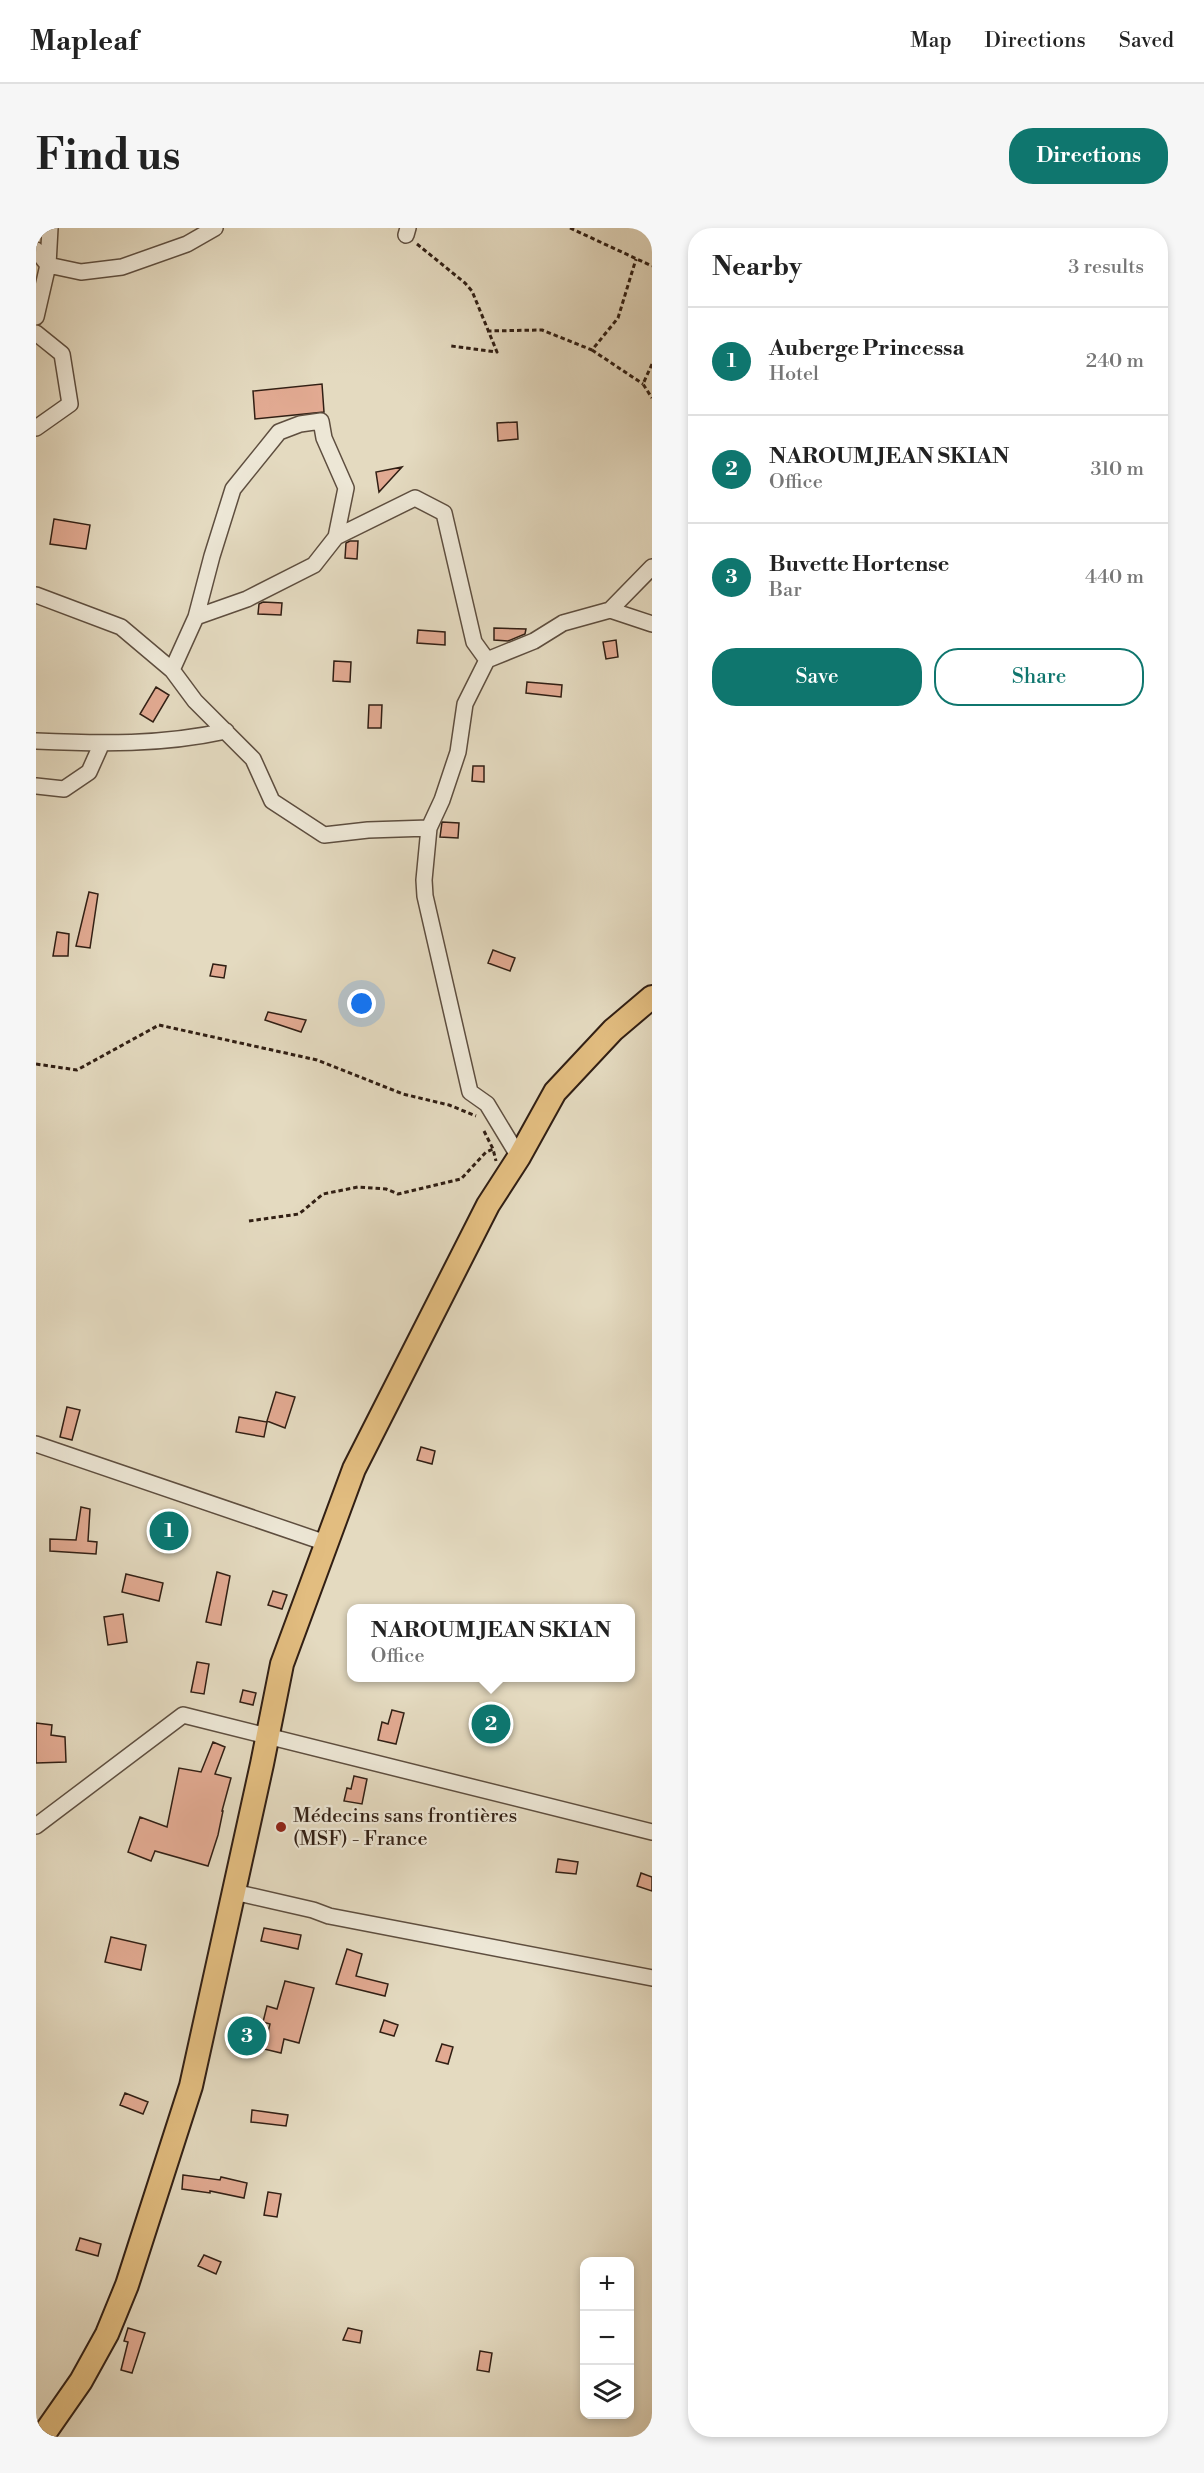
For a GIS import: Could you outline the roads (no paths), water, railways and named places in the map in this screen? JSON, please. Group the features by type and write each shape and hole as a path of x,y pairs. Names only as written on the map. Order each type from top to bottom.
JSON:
{"main road":[{"path":"42,2437 81,2381 107,2334 127,2285 191,2086 282,1664 354,1469 488,1205 519,1157 555,1092 613,1030 652,997"}],"street":[{"path":"36,317 48,265 50,228"},
{"path":"36,250 48,265 81,272 122,267 187,244 215,228"},
{"path":"36,333 62,354 70,404 36,428"},
{"path":"172,670 196,617 212,556 234,489 279,432 300,424 321,421 324,438 346,488 336,537"},
{"path":"196,617 247,599 314,565 336,537 415,498 444,513 474,642 488,660"},
{"path":"519,1157 481,1110 470,1092 425,896 424,880 429,828 442,800 458,752 465,704 488,660 534,641 563,623 610,610 652,567"},
{"path":"36,595 121,627 172,670 195,701 253,759 272,801 324,835 368,830 429,828"},
{"path":"610,610 652,624"},
{"path":"36,741 139,744 188,739 226,731"},
{"path":"36,786 64,789 89,772 102,743"},
{"path":"36,1444 326,1543"},
{"path":"36,1826 183,1715 652,1832"},
{"path":"234,1892 313,1910 329,1916 652,1977"}],"place":[{"name":"Auberge Princessa","path":"169,1531"},
{"name":"NAROUM JEAN SKIAN","path":"491,1724"},
{"name":"Médecins sans frontières (MSF) - France","path":"281,1827"},
{"name":"Buvette Hortense","path":"247,2036"}]}
